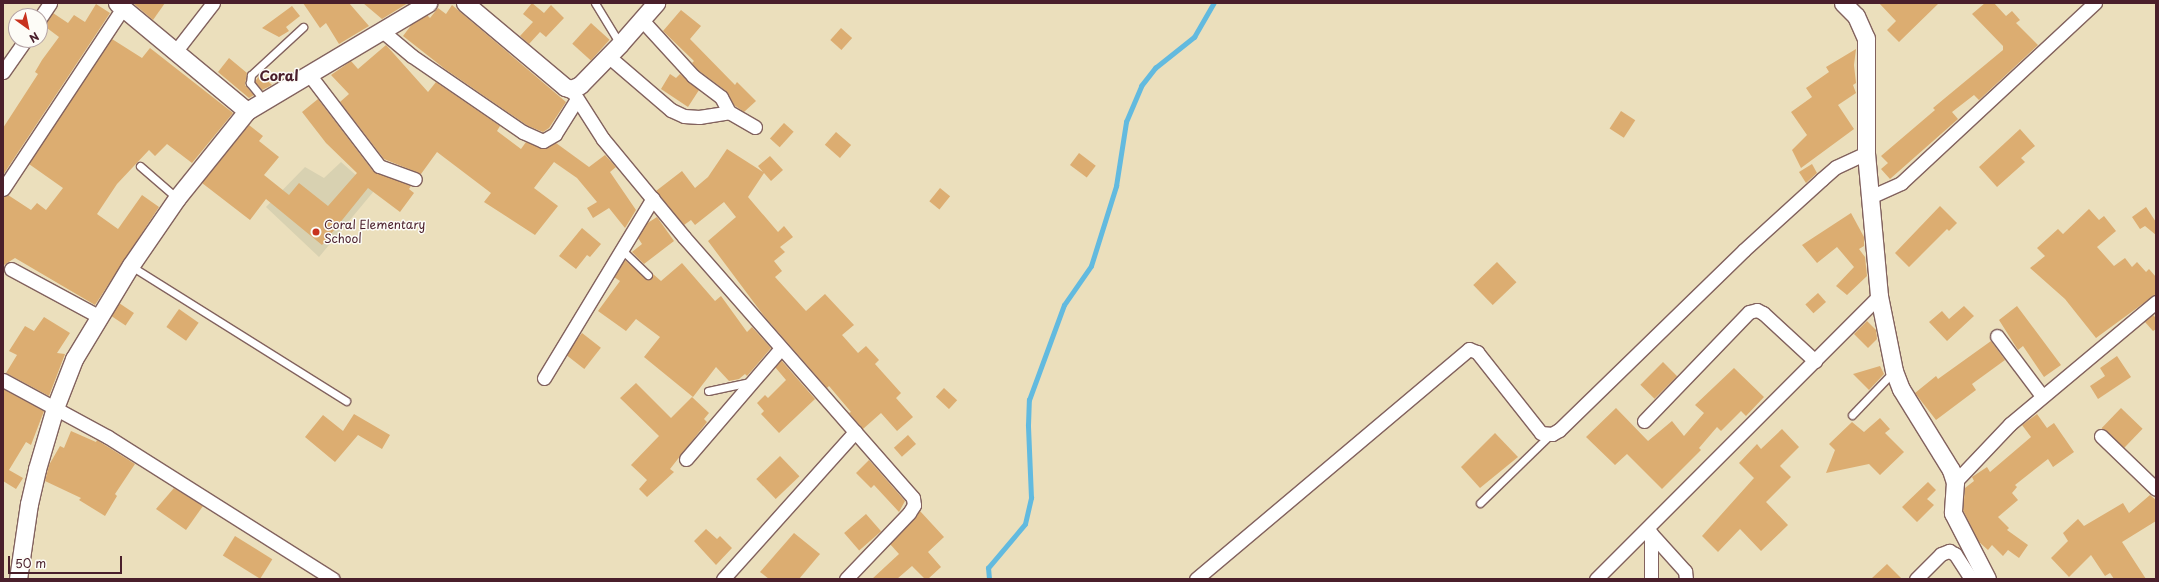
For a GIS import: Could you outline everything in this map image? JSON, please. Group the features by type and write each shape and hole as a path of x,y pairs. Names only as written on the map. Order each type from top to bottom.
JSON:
{"street":[{"path":"175,52 213,3"},
{"path":"18,579 29,504 55,408 74,359 98,316 131,265 178,198 247,111 262,99 426,3"},
{"path":"465,3 527,52 574,94 604,139 652,198 913,498 914,505 846,579"},
{"path":"381,30 412,56 523,132 543,141 555,134 574,94 580,85 656,3"},
{"path":"1842,3 1856,16 1866,38 1866,153 1879,296 1894,371 1901,389 1951,470 1956,482"},
{"path":"1870,197 1901,183 2094,3"},
{"path":"3,188 120,6 247,111"},
{"path":"641,20 693,76 721,97 729,112 755,127"},
{"path":"3,72 20,48"},
{"path":"614,50 671,110 684,116 699,117 729,112"},
{"path":"308,73 379,166 415,179"},
{"path":"1196,579 1469,349 1477,352 1541,433 1552,434 1560,430 1744,250 1822,179 1836,167 1866,153"},
{"path":"544,378 652,198"},
{"path":"11,269 98,316"},
{"path":"1596,579 1649,531 1879,296"},
{"path":"1987,579 1953,513 1952,500 1956,482 2004,429 2042,396 2131,325 2156,302"},
{"path":"1644,421 1749,312 1757,310 1763,313 1815,361"},
{"path":"1997,336 2042,396"},
{"path":"686,459 782,348"},
{"path":"3,380 108,437 333,579"},
{"path":"723,579 855,432"},
{"path":"2101,436 2156,489"},
{"path":"1649,531 1651,579"},
{"path":"1649,531 1685,571 1686,579"},
{"path":"1916,579 1941,554 1949,551 1955,554 1971,579"}],"lane":[{"path":"595,3 614,50"},
{"path":"262,99 250,83 251,75 303,27"},
{"path":"140,166 178,198"},
{"path":"622,250 648,275"},
{"path":"131,265 346,401"},
{"path":"1852,415 1894,371"},
{"path":"708,391 752,382"},
{"path":"1480,503 1552,434"}],"shaded area":[{"name":"Coral Elementary School","path":"341,162 374,191 319,257 266,207 305,167 324,178"}],"building":[{"path":"133,3 165,3 153,20"},
{"path":"303,3 349,3 369,26 339,44 326,23 320,28"},
{"path":"363,3 408,3 382,19"},
{"path":"532,3 544,13 551,5 564,18 546,37 540,32 529,44 520,36 533,22 523,14"},
{"path":"1879,3 1939,3 1899,42 1887,30 1896,21"},
{"path":"1985,3 1994,3 2006,16 2012,11 2020,20 2016,23 2038,45 1979,100 1974,95 1952,112 1958,119 1890,179 1881,169 1888,163 1881,156 1935,110 1933,108 2003,50 2003,46 1972,14"},
{"path":"96,4 110,13 3,175 3,128 38,74 35,72 42,60 59,37 48,29 48,19 53,13 68,23 74,15 85,22"},
{"path":"452,5 566,102 549,128 543,132 528,126 445,69 403,36 412,24 427,15 430,18 438,8 446,14"},
{"path":"292,6 300,16 286,27 289,31 279,37 262,28"},
{"path":"681,10 701,26 690,39 735,85 737,82 756,101 744,112 734,105 726,91 698,70 692,63 694,61 663,31"},
{"path":"591,23 610,40 591,61 572,44"},
{"path":"841,28 852,38 841,50 830,40"},
{"path":"112,39 142,58 150,48 233,113 192,163 167,144 155,156 149,150 117,184 97,214 118,229 142,195 159,207 95,305 15,258 4,265 3,277 3,197 8,195 31,210 37,203 46,210 63,188 29,164"},
{"path":"386,45 428,92 436,82 500,126 497,131 521,149 526,142 543,149 556,143 589,167 605,155 616,167 610,172 636,210 625,228 609,208 593,218 587,208 597,202 577,178 554,162 534,188 558,206 535,235 484,202 491,193 437,152 421,174 384,159 340,102 349,94 331,75 351,61 358,69"},
{"path":"1856,49 1854,65 1856,83 1853,85 1856,93 1838,105 1854,129 1801,168 1792,150 1807,135 1791,112 1812,97 1806,88 1829,72 1826,67"},
{"path":"229,58 247,73 245,85 254,95 249,98 218,72"},
{"path":"260,74 272,85 262,90 255,82"},
{"path":"670,74 676,78 680,74 699,90 688,107 661,89"},
{"path":"318,99 373,171 411,186 409,189 414,193 400,212 368,188 322,245 266,199 250,220 202,183 249,125 263,136 259,141 279,157 264,175 289,195 299,183 328,206 357,173 326,143 302,112"},
{"path":"1621,111 1635,120 1624,138 1610,129"},
{"path":"784,123 794,132 780,147 770,139"},
{"path":"2020,129 2035,146 2021,158 2025,162 1997,187 1979,167"},
{"path":"836,132 851,145 840,158 825,145"},
{"path":"727,149 763,172 758,166 770,156 783,170 771,181 764,173 748,197 778,232 784,226 793,237 780,247 785,252 774,261 782,271 775,277 806,311 825,294 854,325 842,335 858,353 866,346 879,360 875,364 901,393 896,398 913,417 897,431 881,413 863,429 829,386 827,388 764,316 708,241 736,217 724,202 695,225 691,220 684,225 656,191 682,171 695,188 708,177"},
{"path":"1079,153 1096,166 1087,178 1070,165"},
{"path":"1812,164 1817,173 1806,183 1799,172"},
{"path":"940,188 950,196 939,209 929,201"},
{"path":"1940,206 1957,223 1949,231 1947,229 1909,267 1895,253"},
{"path":"2146,207 2156,222 2156,235 2145,226 2140,229 2132,217"},
{"path":"2089,209 2099,220 2104,216 2116,231 2097,247 2114,266 2125,258 2132,267 2137,262 2146,272 2149,269 2156,277 2156,294 2096,338 2065,299 2030,268 2045,256 2037,248 2058,229 2063,234"},
{"path":"1851,213 1864,237 1864,246 1859,249 1865,257 1867,276 1847,295 1836,286 1854,267 1837,247 1817,263 1802,245"},
{"path":"657,217 674,241 644,264 632,252 642,244 638,238 646,224"},
{"path":"582,228 601,244 590,257 587,255 576,269 559,256"},
{"path":"625,260 647,280 653,274 661,281 682,263 715,301 721,296 747,332 752,327 771,348 747,376 745,374 739,379 729,381 716,367 693,397 644,357 660,337 636,319 626,331 598,311 620,281 614,277"},
{"path":"1497,262 1516,282 1493,305 1473,285"},
{"path":"1818,293 1826,302 1813,313 1805,304"},
{"path":"119,303 134,313 126,326 111,315"},
{"path":"1964,306 1974,316 1947,341 1929,322 1942,311 1949,319"},
{"path":"2017,306 2061,365 2044,377 2023,346 2018,350 1999,320"},
{"path":"179,309 199,323 186,341 166,327"},
{"path":"2153,315 2156,318 2156,329 2153,331 2145,322"},
{"path":"44,317 70,333 57,353 65,354 49,396 6,373 17,355 9,351 25,326 34,331"},
{"path":"1867,321 1876,330 1877,339 1868,348 1854,334"},
{"path":"582,333 601,348 584,369 565,354"},
{"path":"1991,341 2005,360 1972,384 1976,390 1936,420 1915,393 1936,376 1938,379"},
{"path":"2117,356 2131,377 2098,399 2090,386 2105,376 2100,368"},
{"path":"781,360 815,399 779,433 761,414 764,411 757,403 765,395 768,398 786,380 775,367"},
{"path":"1663,362 1677,376 1655,399 1640,385"},
{"path":"1880,366 1884,374 1869,390 1853,374"},
{"path":"1734,368 1764,397 1746,416 1741,411 1721,431 1717,427 1699,448 1701,450 1662,489 1627,454 1615,465 1586,437 1616,408 1648,441 1672,421 1684,436 1704,413 1695,405"},
{"path":"636,383 671,418 692,397 709,413 704,419 707,422 670,469 674,472 647,497 639,489 647,480 631,465 659,436 620,398"},
{"path":"944,388 957,400 949,409 936,397"},
{"path":"3,389 44,411 31,445 26,442 9,470 23,478 16,489 3,481"},
{"path":"2121,408 2143,429 2123,449 2102,428"},
{"path":"354,414 390,435 382,449 358,435 335,462 305,437 323,415 343,431"},
{"path":"2037,414 2047,428 2054,423 2074,452 2053,467 2048,459 2015,485 2017,487 2012,493 2018,500 1998,517 2009,528 2007,530 2028,545 2019,558 2008,550 2003,556 1992,545 1988,550 1978,541 1963,510 1965,488 1974,481 1972,477 1987,467 1990,472 2031,437 2022,425"},
{"path":"1880,418 1890,429 1885,433 1904,452 1880,475 1869,464 1826,473 1835,450 1829,444 1852,422 1864,432"},
{"path":"1782,429 1799,447 1780,466 1791,477 1766,502 1788,525 1761,551 1740,529 1718,552 1702,536 1754,478 1739,463 1757,444 1761,449"},
{"path":"71,431 96,442 97,440 135,464 115,494 117,496 105,516 79,500 81,498 45,481 49,465 60,446 64,448"},
{"path":"1495,433 1518,457 1480,488 1461,467"},
{"path":"908,435 916,444 902,457 894,448"},
{"path":"780,456 799,476 776,499 756,479"},
{"path":"869,460 905,501 899,512 874,485 871,488 856,473"},
{"path":"1928,482 1936,490 1927,499 1934,505 1917,522 1902,507"},
{"path":"174,488 203,506 186,530 156,509"},
{"path":"2150,495 2156,500 2156,521 2122,542 2146,579 2114,579 2110,573 2105,576 2091,555 2069,577 2051,558 2068,541 2063,533 2078,519 2084,526 2123,503 2129,513"},
{"path":"920,511 944,537 928,552 941,567 928,579 925,579 912,566 897,579 872,579 899,554 890,544"},
{"path":"866,514 881,531 859,550 844,533"},
{"path":"706,529 717,539 720,536 732,548 716,565 694,541"},
{"path":"794,533 820,554 799,579 769,579 760,572"},
{"path":"235,536 272,559 260,579 223,556"},
{"path":"1887,564 1902,579 1871,579"}],"waterway":[{"path":"989,579 988,568 1025,524 1031,498 1028,425 1029,400 1064,305 1091,266 1116,186 1126,122 1141,86 1155,68 1194,37 1214,3"}],"place":[{"name":"Coral Elementary School","path":"316,232"}],"district":[{"name":"Coral","path":"279,76"}]}
